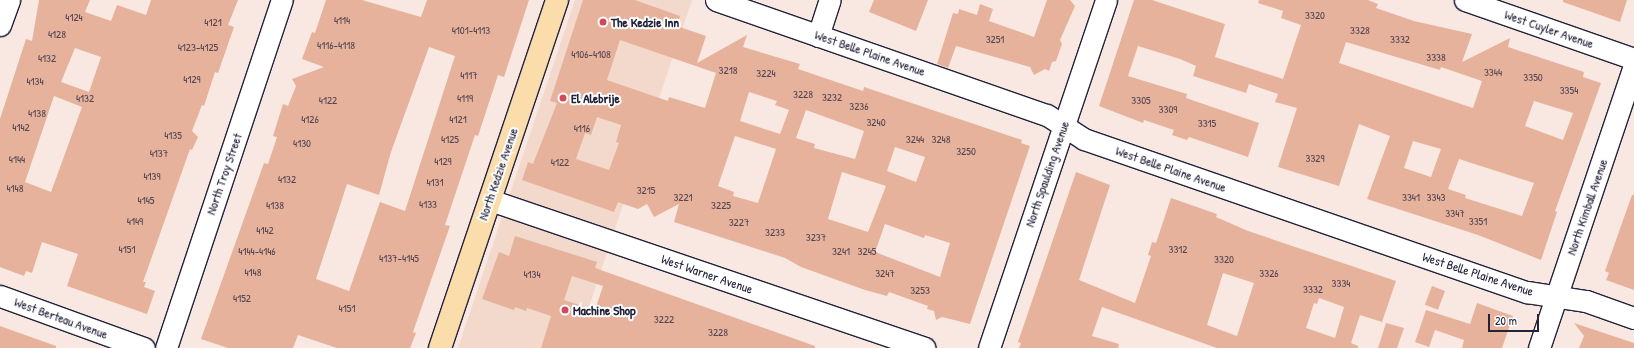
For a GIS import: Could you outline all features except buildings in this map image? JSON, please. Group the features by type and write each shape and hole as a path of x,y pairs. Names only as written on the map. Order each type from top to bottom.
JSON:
{"main road":[{"name":"North Kedzie Avenue","path":"440,348 556,0"}],"street":[{"path":"0,25 9,0"},
{"name":"North Troy Street","path":"166,348 282,0"},
{"name":"West Belle Plaine Avenue","path":"716,0 1045,114 1084,140 1527,292 1586,301 1634,318"},
{"path":"818,36 830,0"},
{"name":"North Spaulding Avenue","path":"988,348 1106,0"},
{"name":"West Cuyler Avenue","path":"1465,0 1634,58"},
{"name":"North Kimball Avenue","path":"1539,348 1634,66"},
{"name":"West Warner Avenue","path":"490,200 924,348"},
{"name":"West Berteau Avenue","path":"0,296 144,348"}],"shaded area":[{"path":"575,0 692,0 575,348 458,348"}],"place":[{"name":"The Kedzie Inn","path":"603,22"},
{"name":"El Alebrije","path":"563,98"},
{"name":"Machine Shop","path":"565,310"}]}
